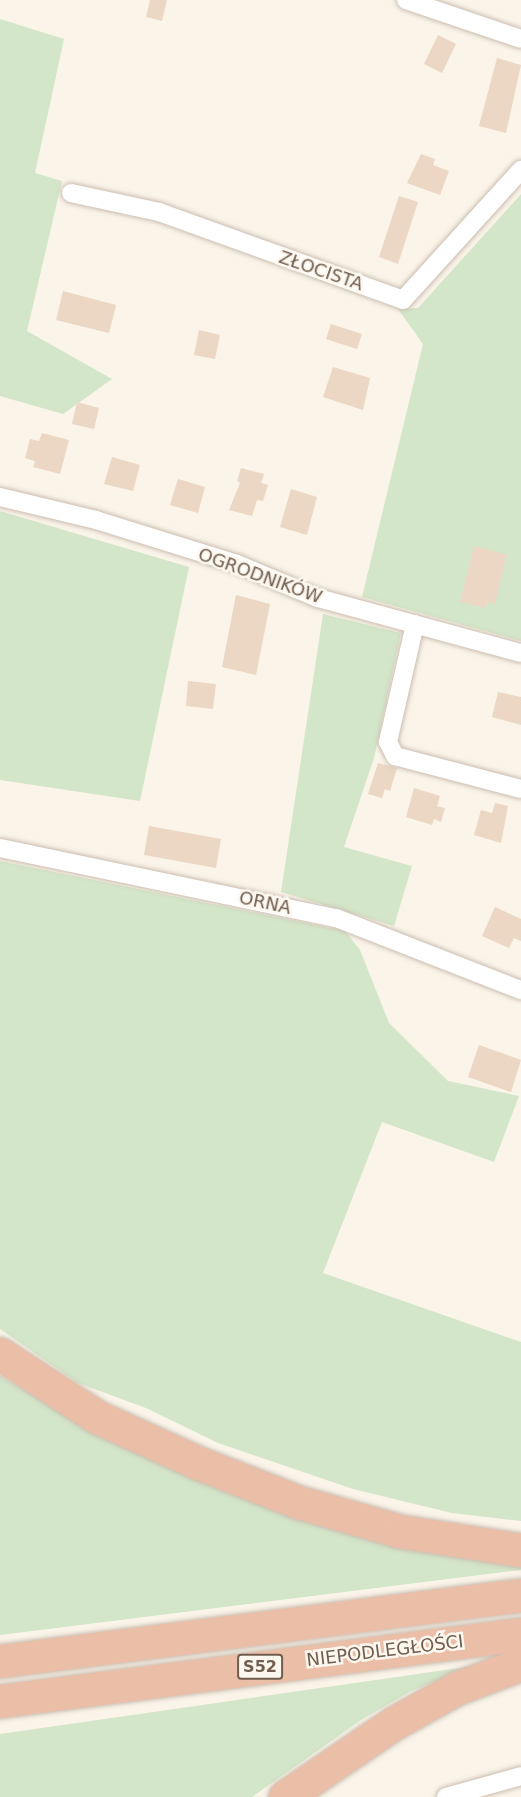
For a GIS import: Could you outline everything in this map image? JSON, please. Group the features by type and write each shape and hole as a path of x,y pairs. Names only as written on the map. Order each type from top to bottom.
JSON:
{"highway":[{"path":"0,1354 97,1417 196,1462 298,1502 399,1531 521,1550"},
{"name":"S52","path":"0,1661 521,1595"},
{"name":"NIEPODLEGŁOŚCI","path":"0,1701 521,1634"},
{"path":"285,1797 394,1723 457,1688 521,1664"}],"street":[{"path":"406,0 521,39"},
{"name":"ZŁOCISTA","path":"71,193 159,212 403,300 521,170"},
{"name":"OGRODNIKÓW","path":"0,497 106,524 237,564 318,598 521,653"},
{"path":"415,624 388,742 395,756 521,789"},
{"name":"ORNA","path":"0,848 336,918 521,990"},
{"path":"446,1797 521,1776"}],"green space":[{"path":"0,19 64,39 35,173 62,181 27,331 112,379 63,414 0,396"},
{"path":"521,194 521,641 362,597 423,344 398,309 418,308"},
{"path":"0,511 189,567 140,801 0,780"},
{"path":"323,614 401,633 374,758 344,847 412,866 394,926 281,892"},
{"path":"0,861 345,931 360,950 389,1023 448,1081 519,1096 494,1162 382,1122 323,1273 521,1342 521,1521 452,1513 353,1489 218,1443 146,1408 78,1383 0,1329"},
{"path":"0,1376 96,1432 167,1467 270,1507 361,1535 477,1560 521,1565 521,1570 0,1635"},
{"path":"473,1666 411,1691 361,1720 252,1797 0,1797 0,1734"}],"building":[{"path":"150,0 167,0 162,21 146,17"},
{"path":"438,35 456,44 442,73 424,64"},
{"path":"497,58 521,65 506,133 479,126"},
{"path":"421,154 435,159 433,165 449,171 440,195 407,183"},
{"path":"399,196 418,202 398,264 379,257"},
{"path":"63,291 116,305 109,333 56,320"},
{"path":"331,324 362,334 357,349 326,339"},
{"path":"199,330 220,335 215,359 194,355"},
{"path":"333,367 370,378 363,410 323,397"},
{"path":"77,402 99,408 94,429 72,424"},
{"path":"42,433 69,440 60,474 33,467 35,461 25,458 30,439 39,441"},
{"path":"112,457 140,465 133,491 104,484"},
{"path":"241,468 264,474 261,483 268,485 263,501 257,500 252,516 229,510 240,483 237,481"},
{"path":"178,479 205,487 198,513 170,505"},
{"path":"291,489 317,497 307,535 280,527"},
{"path":"474,546 507,555 495,604 487,602 485,608 460,602"},
{"path":"236,595 270,604 256,675 222,667"},
{"path":"188,681 216,684 213,709 186,706"},
{"path":"498,692 521,697 521,725 492,717"},
{"path":"378,763 397,768 390,791 385,789 382,798 368,794"},
{"path":"414,788 440,796 437,806 445,808 441,822 434,819 432,825 406,817"},
{"path":"495,803 508,806 501,843 474,835 481,810 492,813"},
{"path":"149,826 221,839 216,868 144,855"},
{"path":"495,907 521,919 521,941 514,938 509,948 482,936"},
{"path":"479,1045 521,1060 511,1092 468,1077"}]}
